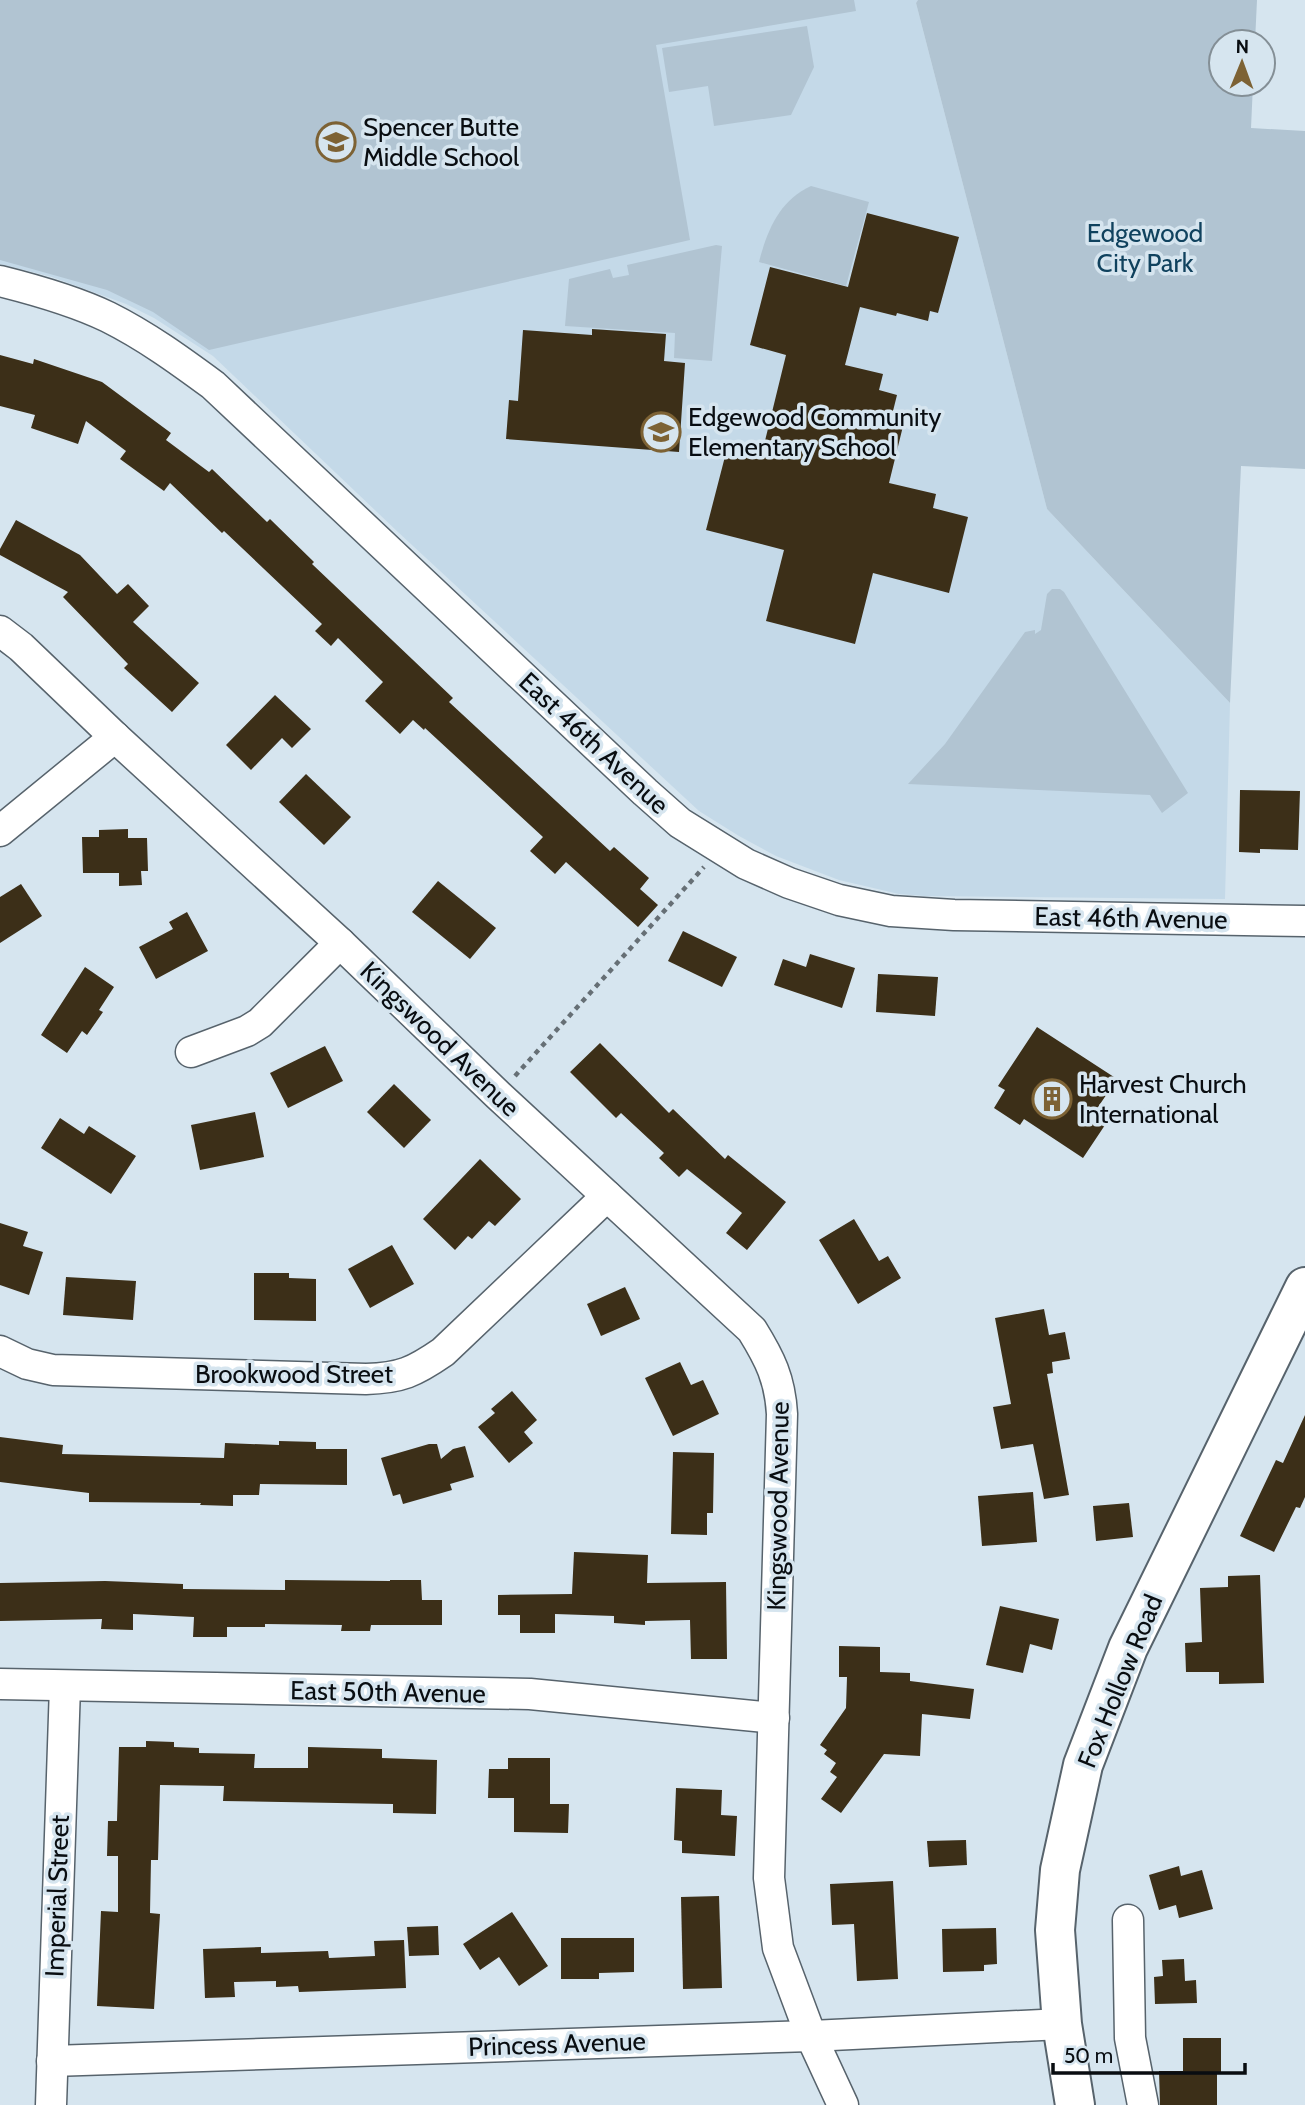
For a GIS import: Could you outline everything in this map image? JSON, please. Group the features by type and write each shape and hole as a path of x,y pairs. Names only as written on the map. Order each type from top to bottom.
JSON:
{"main road":[{"name":"Fox Hollow Road","path":"1075,2105 1062,2024 1055,1930 1060,1870 1083,1765 1128,1648 1299,1314"}],"street":[{"name":"East 46th Avenue","path":"0,281 37,291 106,316 159,346 213,385 645,792 680,823 746,863 789,883 839,900 891,911 968,915 1305,921"},
{"name":"Kingswood Avenue","path":"0,631 21,647 340,943 498,1095 752,1331 775,1372 781,1394 782,1413 769,1878 778,1948 811,2036 843,2105"},
{"path":"0,831 115,737"},
{"name":"Kingswood Avenue","path":"191,1052 247,1031 260,1023 340,943"},
{"name":"Brookwood Street","path":"0,1351 27,1364 66,1371 391,1378 412,1372 443,1352 607,1196"},
{"name":"East 50th Avenue","path":"0,1684 530,1694 774,1718"},
{"name":"Imperial Street","path":"51,2105 65,1686"},
{"path":"1128,1920 1130,2038 1143,2105"},
{"name":"Princess Avenue","path":"52,2061 811,2036 1062,2024"}],"path":[{"path":"498,1095 721,848"}],"shaded area":[{"name":"Edgewood Community Elementary School","path":"0,0 918,0 916,3 1047,509 1230,703 1225,899 899,894 839,880 776,856 699,811 213,356 154,318 126,304 52,277 0,264"}],"green space":[{"name":"Spencer Butte Middle School","path":"0,0 854,0 856,11 656,45 690,240 209,350 153,312 107,290 0,260"},
{"name":"Edgewood City Park","path":"918,0 1257,0 1256,28 1207,28 1207,98 1252,98 1251,128 1305,131 1305,469 1241,466 1230,703 1047,509 916,3"},
{"path":"807,26 814,67 791,115 714,126 708,86 669,92 662,48"},
{"path":"811,186 869,202 846,286 759,262 776,217 791,199"},
{"path":"716,245 722,246 712,361 674,358 675,333 565,326 569,279 610,269 613,278 629,275 627,265"},
{"path":"1052,589 1064,592 1188,793 1162,813 1150,795 908,784 945,744 1025,632 1035,630 1035,634 1041,630 1047,594"}],"building":[{"path":"867,213 959,237 938,313 930,311 928,321 860,307 845,365 883,374 879,390 897,395 892,415 905,418 889,483 936,494 933,508 968,517 949,593 873,573 855,644 766,621 784,550 706,530 729,441 763,449 786,355 750,345 770,267 848,287"},
{"path":"592,329 666,334 664,361 685,363 679,452 506,439 509,400 518,401 523,330 592,335"},
{"path":"0,355 33,364 34,359 102,382 171,433 166,440 209,472 212,469 267,522 270,519 314,562 312,564 453,698 449,702 610,851 614,847 649,878 640,889 658,905 638,927 566,862 555,874 530,851 543,837 425,728 424,730 413,720 400,734 365,701 383,682 338,638 331,646 315,631 322,624 170,483 164,491 120,459 126,451 86,421 78,444 31,428 35,415 0,406"},
{"path":"16,520 80,555 117,594 128,584 149,606 133,622 199,683 172,712 124,668 128,664 63,597 68,592 0,555 0,549"},
{"path":"275,695 311,729 292,748 282,738 251,770 226,745"},
{"path":"306,774 351,817 324,845 279,802"},
{"path":"1240,790 1300,791 1298,850 1260,849 1260,853 1239,852"},
{"path":"128,829 128,838 147,838 148,871 141,871 142,885 119,886 119,873 83,873 82,837 99,837 99,830"},
{"path":"438,881 496,928 470,959 412,912"},
{"path":"21,884 42,916 0,943 0,897"},
{"path":"187,912 208,951 156,979 139,947 173,929 169,922"},
{"path":"683,931 737,957 722,987 668,961"},
{"path":"810,954 855,968 842,1008 774,985 783,959 806,967"},
{"path":"85,967 114,987 99,1010 103,1012 87,1035 82,1031 67,1053 41,1035"},
{"path":"878,974 938,977 935,1016 876,1012"},
{"name":"Harvest Church International","path":"1037,1027 1117,1079 1094,1113 1107,1122 1083,1158 1024,1119 1020,1125 994,1108 1005,1090 998,1086"},
{"path":"600,1043 669,1113 673,1109 725,1159 728,1155 786,1202 747,1250 726,1233 742,1213 687,1169 679,1177 659,1158 664,1153 621,1113 616,1118 570,1072"},
{"path":"325,1046 343,1081 288,1108 270,1073"},
{"path":"394,1084 431,1120 404,1148 367,1112"},
{"path":"255,1112 264,1157 200,1170 191,1125"},
{"path":"60,1118 84,1134 89,1126 136,1156 111,1194 41,1148"},
{"path":"480,1159 521,1199 495,1226 489,1221 472,1239 468,1236 455,1250 423,1219"},
{"path":"854,1219 879,1261 888,1256 901,1278 858,1304 819,1240"},
{"path":"0,1223 28,1232 23,1246 43,1252 29,1295 0,1285"},
{"path":"392,1245 414,1284 370,1308 348,1269"},
{"path":"254,1273 289,1273 289,1278 316,1279 316,1321 254,1320"},
{"path":"66,1277 136,1281 133,1320 63,1315"},
{"path":"625,1287 640,1319 601,1336 587,1304"},
{"path":"1044,1309 1049,1335 1065,1332 1070,1359 1052,1362 1053,1373 1047,1374 1069,1495 1044,1499 1033,1444 1001,1449 993,1407 1011,1404 995,1318"},
{"path":"680,1362 691,1385 703,1380 719,1414 673,1436 645,1378"},
{"path":"512,1391 537,1420 524,1432 533,1443 509,1463 478,1427 495,1413 491,1409"},
{"path":"1305,1415 1305,1497 1300,1508 1296,1507 1274,1552 1240,1536 1276,1460 1283,1463"},
{"path":"0,1437 63,1445 62,1454 224,1458 225,1443 279,1445 279,1441 316,1442 316,1449 347,1449 347,1485 260,1484 259,1495 233,1495 233,1506 200,1505 201,1503 89,1502 89,1493 0,1482"},
{"path":"437,1444 441,1459 453,1449 465,1446 474,1477 450,1484 452,1490 403,1504 400,1494 393,1496 381,1458"},
{"path":"673,1452 714,1453 713,1513 707,1513 707,1535 671,1534"},
{"path":"1033,1492 1037,1542 982,1546 978,1496"},
{"path":"1129,1503 1133,1537 1096,1541 1093,1506"},
{"path":"574,1552 648,1555 647,1583 726,1582 727,1659 691,1659 690,1620 645,1621 645,1625 614,1623 614,1616 555,1614 555,1633 520,1633 520,1615 498,1615 498,1595 572,1594"},
{"path":"1260,1575 1264,1683 1219,1684 1219,1672 1186,1672 1185,1643 1202,1642 1200,1588 1228,1587 1228,1576"},
{"path":"285,1580 421,1580 422,1600 442,1600 442,1625 371,1625 370,1631 341,1631 342,1625 265,1624 265,1627 227,1627 227,1637 193,1637 194,1617 133,1614 133,1630 101,1629 102,1619 0,1621 0,1583 105,1581 183,1584 183,1589 285,1590"},
{"path":"1000,1606 1059,1619 1052,1650 1030,1644 1023,1673 986,1665"},
{"path":"839,1646 880,1647 880,1672 910,1673 910,1681 974,1689 970,1719 922,1714 920,1756 884,1754 841,1813 821,1799 837,1777 830,1772 836,1763 824,1754 827,1750 820,1745 846,1708 847,1677 839,1677"},
{"path":"146,1741 174,1742 174,1747 199,1748 199,1753 255,1754 254,1768 308,1768 308,1747 382,1749 382,1758 437,1760 436,1814 393,1813 393,1804 223,1801 224,1786 160,1785 158,1860 151,1860 150,1913 160,1914 154,2009 97,2006 101,1911 118,1912 118,1856 107,1856 108,1821 117,1821 119,1747 146,1747"},
{"path":"508,1758 550,1758 550,1804 569,1804 568,1833 514,1832 514,1798 488,1798 489,1769 508,1769"},
{"path":"676,1788 722,1790 721,1815 737,1816 735,1856 682,1853 682,1841 674,1840"},
{"path":"966,1840 967,1865 929,1867 927,1841"},
{"path":"1179,1866 1181,1876 1202,1870 1213,1909 1179,1918 1176,1905 1159,1910 1149,1875"},
{"path":"893,1881 898,1979 857,1981 854,1924 832,1925 830,1884"},
{"path":"719,1896 722,1988 683,1989 681,1897"},
{"path":"512,1912 548,1966 519,1986 499,1957 480,1970 463,1944"},
{"path":"438,1926 439,1955 409,1956 407,1927"},
{"path":"996,1928 997,1964 984,1965 984,1971 943,1972 942,1929"},
{"path":"561,1938 634,1938 634,1972 599,1973 599,1979 561,1979"},
{"path":"404,1940 406,1988 299,1992 298,1986 276,1987 276,1981 234,1982 235,1997 205,1998 203,1949 261,1947 261,1953 328,1951 329,1958 375,1956 374,1941"},
{"path":"1184,1959 1185,1981 1196,1980 1197,2003 1155,2004 1154,1977 1163,1976 1162,1960"},
{"path":"1183,2038 1221,2038 1217,2105 1160,2105 1159,2071 1183,2071"}],"place":[{"name":"Spencer Butte Middle School","path":"336,142"},
{"name":"Edgewood Community Elementary School","path":"661,432"},
{"name":"Harvest Church International","path":"1052,1099"}]}
